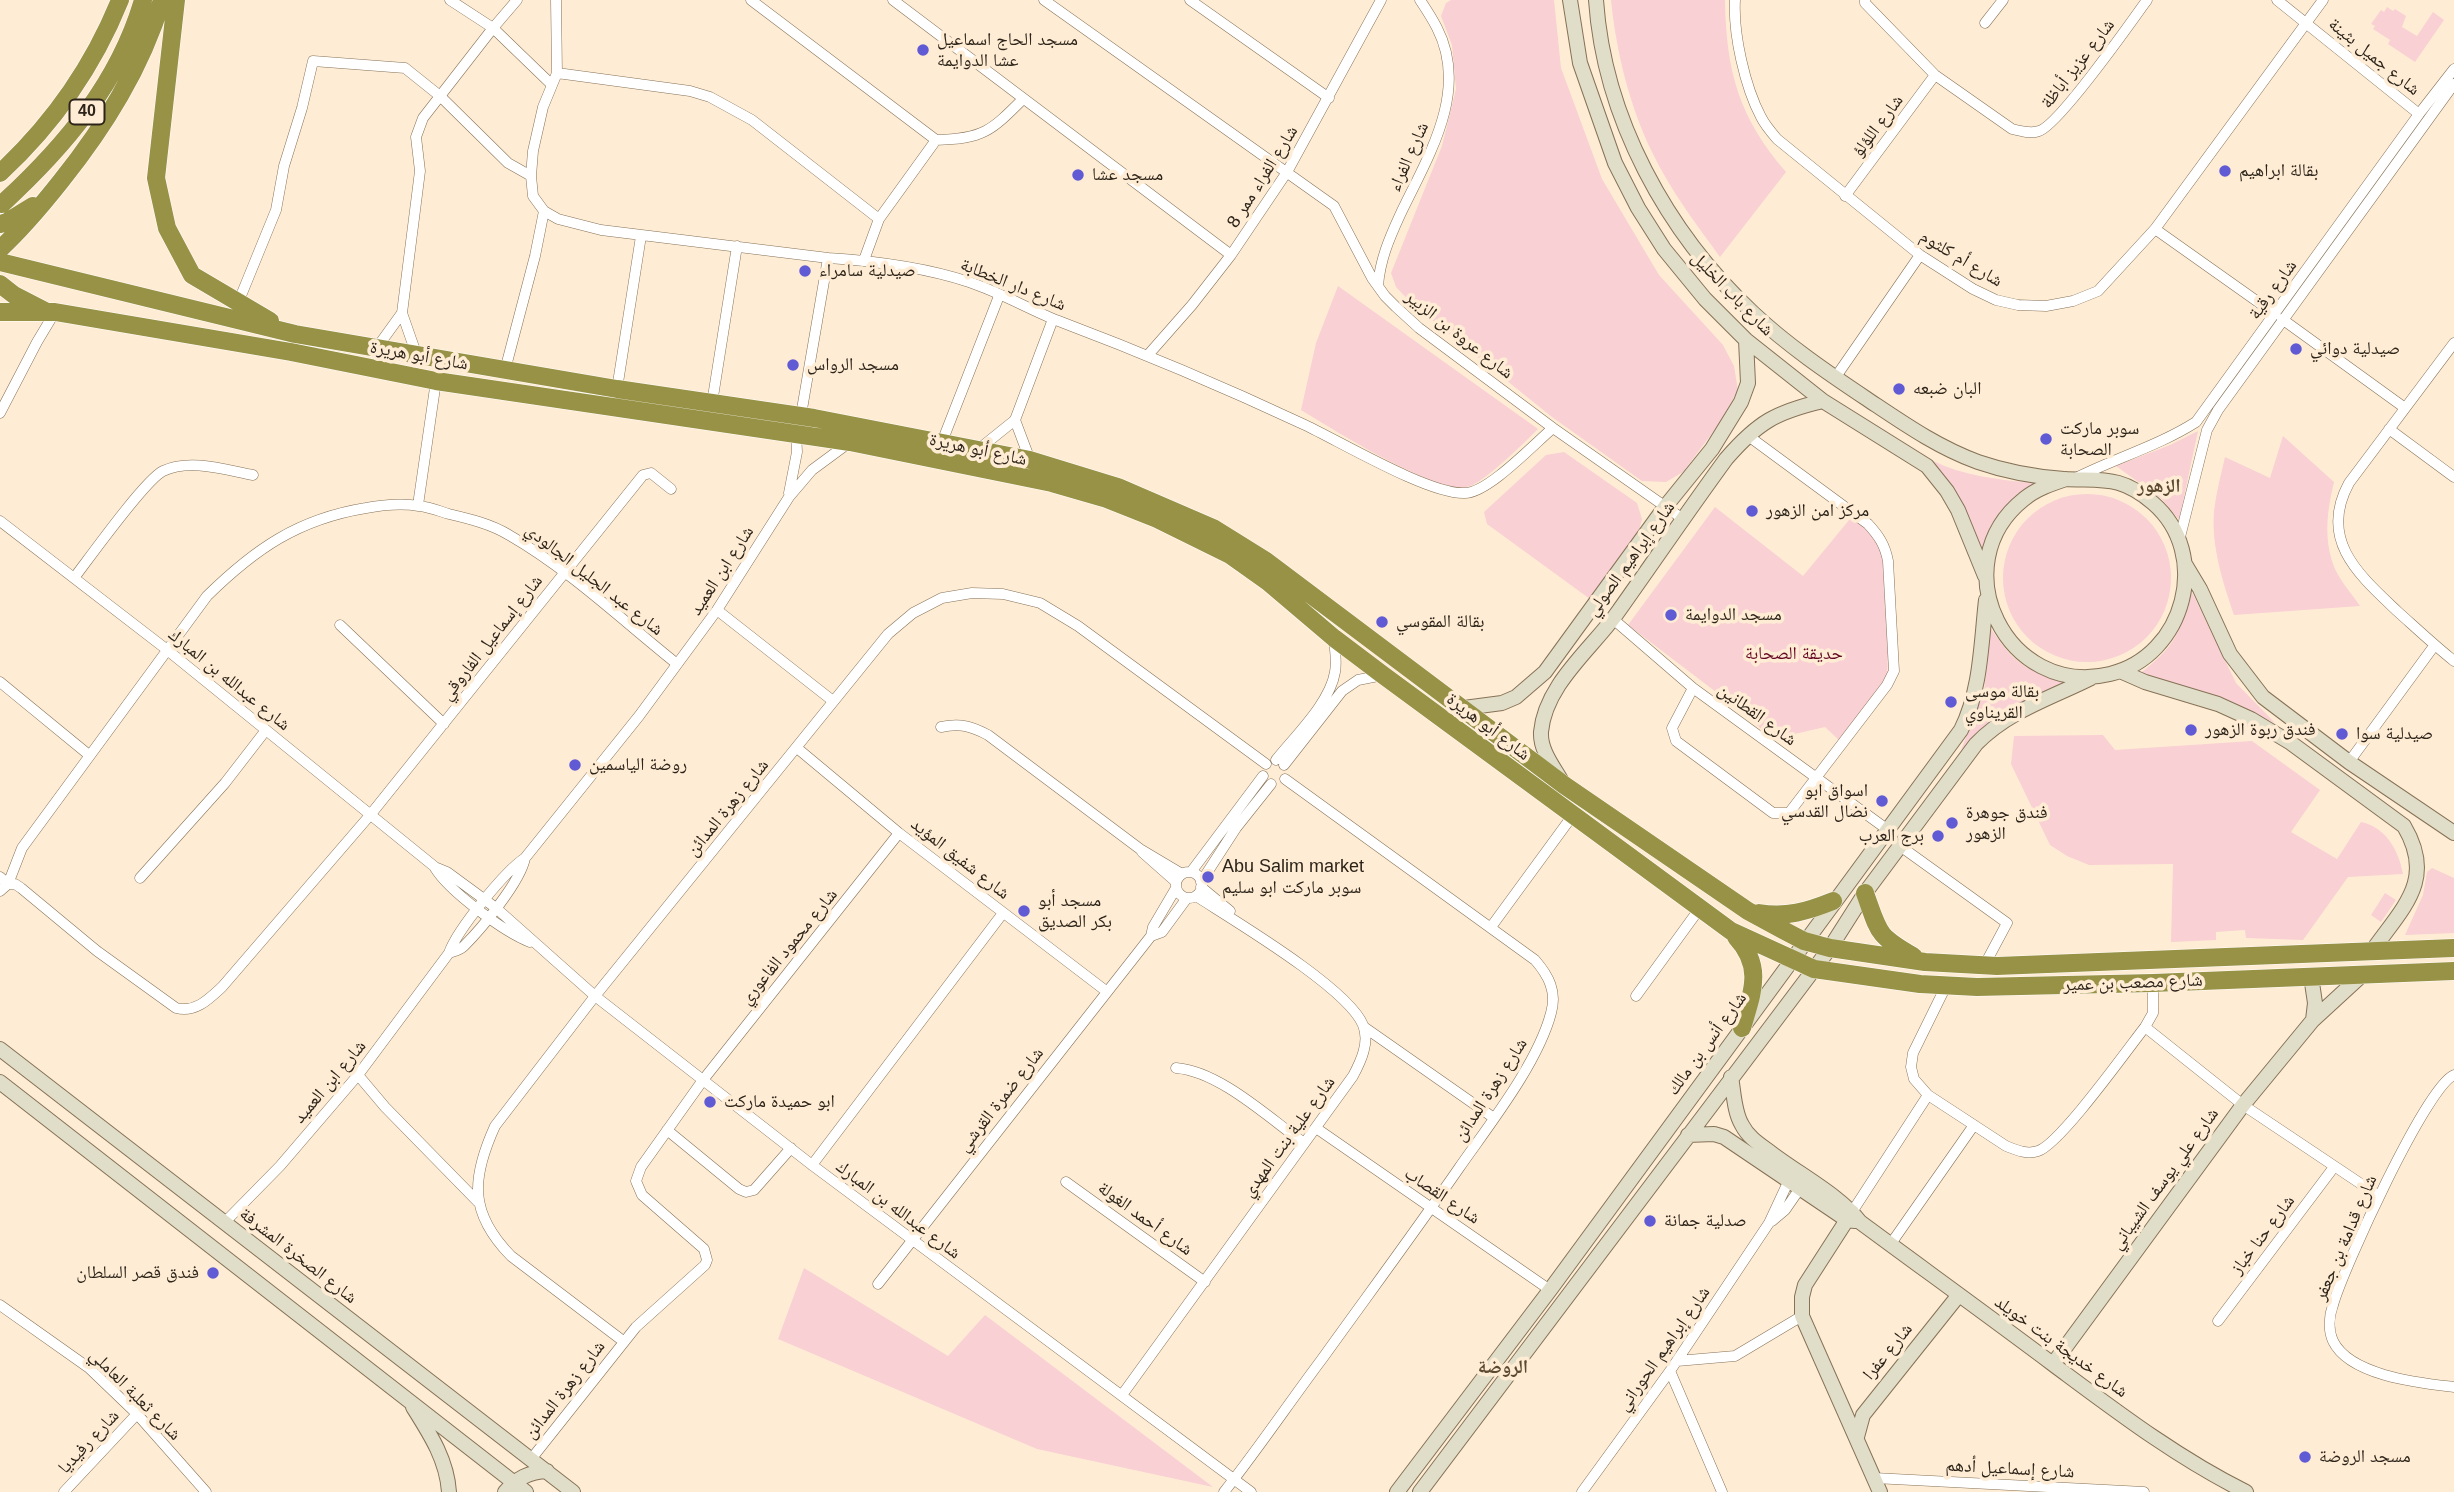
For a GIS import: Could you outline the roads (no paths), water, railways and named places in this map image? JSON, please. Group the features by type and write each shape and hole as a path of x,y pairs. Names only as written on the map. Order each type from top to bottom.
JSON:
{"highway":[{"name":"40","path":"0,173 20,155 55,115 88,69 120,0"},
{"name":"40","path":"2,204 35,174 77,128 104,88 124,48 142,0"},
{"path":"0,249 18,233 91,143 121,97 153,29 162,0"},
{"path":"176,0 156,178 167,228 192,275 295,334"},
{"path":"0,224 19,216 51,193"},
{"name":"شارع أبو هريرة","path":"0,262 295,334 617,389 801,415 1030,460 1118,487 1213,528 1266,561 1564,785 1748,911 1804,941 1830,948"},
{"path":"0,284 14,295 50,312"},
{"name":"شارع أبو هريرة","path":"0,312 50,312 291,352 436,381 850,442 1052,483 1104,498 1157,519 1230,555 1268,582 1382,675 1731,931 1814,969"},
{"path":"667,416 671,396"},
{"path":"698,420 707,402"},
{"path":"1865,894 1878,930 1888,942 1926,962"},
{"path":"1748,911 1775,916 1795,914 1833,901"},
{"path":"1731,931 1746,947 1752,959 1753,992 1742,1028"},
{"name":"شارع مصعب بن عمير","path":"1830,948 1926,962 1984,965 2135,962 2454,948"},
{"name":"شارع مصعب بن عمير","path":"1814,969 1946,986 2153,983 2454,971"}],"main road":[{"name":"شارع باب الخليل","path":"1570,0 1580,63 1615,163 1638,208 1664,249 1705,299 1746,340 1823,401 1927,466 1958,510 1986,585"},
{"name":"شارع باب الخليل","path":"1595,0 1600,35 1618,109 1636,152 1685,237 1754,314 1835,378 1952,452 1993,466 2071,479"},
{"name":"شارع إبراهيم الصولي","path":"1464,708 1502,703 1516,697 1545,672 1665,507 1712,449 1741,402 1748,383 1746,340"},
{"name":"شارع إبراهيم الصولي","path":"1564,785 1542,746 1543,719 1566,676 1613,619 1726,459 1747,435 1783,411 1823,401"},
{"path":"1420,1492 1830,948 1865,894 1976,744 1990,729 2025,709 2094,677 2120,671 2146,658 2166,638 2179,615 2185,590 2185,564 2179,541 2169,522 2156,506 2139,492 2109,481 2071,479 2035,492 2008,514 1996,533 1988,555 1986,585 1994,616 2006,638 2024,656 2045,668 2069,676 2094,677"},
{"path":"2185,564 2200,589 2230,654 2245,677 2263,697 2349,762 2454,833"},
{"name":"شارع أنس بن مالك","path":"1397,1492 1550,1290 1961,730 1976,692 1986,585"},
{"path":"2120,671 2145,682 2218,704 2251,719 2291,743 2404,826 2415,844 2419,864 2416,885 2406,904 2372,951"},
{"name":"شارع علي يوسف الشيباني","path":"2053,1364 2243,1105 2313,1020 2362,975"},
{"path":"2311,976 2315,992 2313,1020"},
{"name":"شارع الصخرة المشرفة","path":"0,1049 537,1467 573,1492"},
{"name":"شارع خديجة بنت خويلد","path":"1731,1077 1742,1126 1798,1180"},
{"path":"0,1082 407,1397 509,1487 528,1492 537,1467"},
{"name":"شارع خديجة بنت خويلد","path":"1688,1135 1714,1134 1724,1137 1798,1180 2053,1364 2143,1433 2245,1492"},
{"path":"1853,1218 1805,1285 1802,1316 1880,1492"},
{"name":"شارع عفرا","path":"1857,1437 1863,1415 1958,1296"},
{"path":"407,1397 441,1454 449,1492"},
{"path":"509,1487 537,1467"}],"street":[{"path":"450,0 492,28 551,84"},
{"path":"418,356 402,313 420,171 416,137 422,118 517,0"},
{"path":"505,370 544,211 533,197 531,176 533,150 543,107 557,73 556,0"},
{"path":"751,0 936,141 975,137 1004,118 1023,99"},
{"path":"893,0 1231,255"},
{"name":"شارع عروة بن الزبير","path":"1044,0 1287,172 1339,212 1378,287 1419,328 1553,428 1683,519"},
{"path":"1190,0 1329,98"},
{"name":"شارع الفراء ممر 8","path":"1148,355 1231,255 1287,172 1381,0"},
{"name":"شارع الفراء","path":"1378,287 1382,257 1439,133 1448,96 1443,46 1438,29 1420,0"},
{"name":"شارع أم كلثوم","path":"1735,0 1739,47 1747,80 1760,116 1777,139 1920,256 1973,289 1996,300 2018,305 2046,306 2073,301 2098,291 2155,229 2323,0"},
{"name":"شارع عزيز أباظة","path":"1865,0 1935,75 2012,129 2039,131 2049,126 2072,100 2147,0"},
{"path":"1985,23 2003,0"},
{"name":"شارع جميل بثينة","path":"2277,0 2419,114"},
{"path":"238,303 276,210 284,166 313,61 405,68 440,96 508,163 531,176"},
{"name":"شارع رقية","path":"2179,541 2207,430 2218,410 2278,316 2419,114 2454,69"},
{"path":"557,73 690,91 710,97 752,120 879,219"},
{"name":"شارع اللؤلؤ","path":"1845,196 1935,75"},
{"name":"شارع رقية","path":"2071,479 2147,449 2175,436 2196,422 2454,84"},
{"path":"864,260 879,219 936,141"},
{"name":"شارع دار الخطابة","path":"544,211 558,219 601,230 864,260 946,275 972,283 1148,355 1447,492 1466,494 1482,489 1553,428"},
{"path":"2155,229 2405,408"},
{"path":"617,389 641,236"},
{"path":"707,402 737,246"},
{"path":"1835,378 1920,256"},
{"path":"801,415 828,258"},
{"path":"942,442 999,296"},
{"path":"0,413 50,312"},
{"path":"376,349 402,313"},
{"path":"979,449 1015,420 1053,318"},
{"path":"2454,343 2343,494 2340,510 2341,540 2359,575 2434,646 2454,661"},
{"path":"418,505 436,381"},
{"path":"1015,420 1030,460"},
{"path":"2389,429 2454,477"},
{"name":"شارع ابن العميد","path":"789,497 795,469 796,433"},
{"path":"1693,688 1672,728 1676,741 1773,813 1789,813 1887,685 1894,671 1885,547 1868,524 1747,435"},
{"name":"شارع ابن العميد","path":"225,1222 280,1166 358,1075 486,900 515,864 525,858 639,716 717,610 789,497 821,463 850,442"},
{"path":"74,578 146,487 162,471 194,465 253,475"},
{"name":"شارع إسماعيل الفاروقي","path":"3,884 15,884 21,888 97,951 176,1009 186,1011 207,1000 222,987 371,814 643,475 651,473 671,489"},
{"name":"شارع عبد الجليل الجالودي","path":"3,884 22,848 207,596 237,567 267,544 307,522 342,512 379,506 418,505 481,522 508,534 564,572 677,664"},
{"name":"شارع عبدالله بن المبارك","path":"0,521 166,649 435,867 447,872 486,900 595,996 812,1165 1251,1492"},
{"name":"شارع زهرة المدائن","path":"623,1341 512,1256 498,1242 485,1224 478,1202 480,1166 495,1126 595,996 888,634 913,613 942,598 972,593 1003,594 1040,603 1078,626 1275,763"},
{"path":"717,610 833,701"},
{"name":"شارع القطانين","path":"1613,619 1693,688 1888,830"},
{"path":"340,625 444,724"},
{"path":"1275,763 1321,704 1333,683 1336,670 1334,638"},
{"path":"2349,762 2434,646"},
{"path":"1275,763 1287,774 1285,779 1276,784 1267,780 1262,772 1275,763 1342,691 1358,680 1382,675"},
{"path":"0,682 89,755"},
{"path":"942,727 956,724 972,726 988,735 1181,879"},
{"path":"140,878 225,783 266,730"},
{"name":"شارع شفيق المؤيد","path":"797,748 900,833 1106,991"},
{"name":"شارع زهرة المدائن","path":"1224,1492 1494,1118 1537,1050 1554,998 1544,971 1535,960 1285,779"},
{"name":"شارع ضمرة القرشي","path":"877,1284 1151,936 1153,927 1181,879 1267,780"},
{"name":"شارع ضمرة القرشي","path":"1151,936 1162,932 1197,891 1267,780"},
{"path":"1491,926 1573,815"},
{"name":"شارع محمود الفاعوري","path":"703,1080 900,833"},
{"path":"1900,846 2007,923 1984,965"},
{"name":"شارع ابن العميد","path":"449,953 462,948 496,908 523,869 525,858"},
{"name":"شارع عبدالله بن المبارك","path":"435,867 442,878 479,909 521,938 533,943"},
{"path":"1181,879 1195,874 1197,891 1332,989 1348,1003 1364,1027 1494,1118"},
{"path":"1181,879 1182,897 1197,891"},
{"path":"1636,996 1700,908"},
{"path":"812,1165 1003,913"},
{"path":"1946,986 1913,1053 1911,1067 1914,1079 1928,1095 2006,1146 2019,1151 2035,1152 2049,1146 2145,1027 2153,1013 2153,983"},
{"name":"شارع علية بنت المهدي","path":"1122,1395 1316,1128 1362,1060 1364,1027"},
{"path":"2145,1027 2243,1105 2379,1196"},
{"path":"1176,1068 1199,1072 1216,1080 1304,1143"},
{"path":"358,1075 478,1202"},
{"name":"شارع قدامة بن جعفر","path":"2454,1075 2442,1084 2421,1115 2379,1196 2333,1304 2329,1323 2332,1340 2352,1362 2418,1382 2454,1387"},
{"name":"شارع زهرة المدائن","path":"537,1467 623,1341 649,1314 705,1265 707,1260 704,1249 642,1195 638,1188 637,1173 703,1080"},
{"path":"1853,1218 1928,1095"},
{"path":"1890,1245 1974,1125"},
{"name":"شارع القصاب","path":"1316,1128 1550,1290"},
{"path":"667,1130 746,1192 754,1190 791,1148"},
{"name":"شارع حنا خباز","path":"2218,1321 2334,1167"},
{"name":"شارع إبراهيم الحوراني","path":"1582,1492 1677,1361 1798,1180"},
{"name":"شارع أحمد الغولة","path":"1066,1182 1205,1282"},
{"name":"شارع ثعلبة العاملي","path":"0,1306 89,1368 136,1414 206,1492"},
{"path":"1677,1361 1735,1356 1802,1316"},
{"path":"1670,1371 1722,1492"},
{"name":"شارع رفيديا","path":"64,1492 136,1414"},
{"name":"شارع إسماعيل أدهم","path":"1874,1478 2144,1492"}],"place":[{"name":"مسجد الحاج اسماعيل عشا الدوايمة","path":"923,50"},
{"name":"بقالة ابراهيم","path":"2225,171"},
{"name":"مسجد عشا","path":"1078,175"},
{"name":"صيدلية سامراء","path":"805,271"},
{"name":"صيدلية دوائي","path":"2296,349"},
{"name":"مسجد الرواس","path":"793,365"},
{"name":"البان ضبعه","path":"1899,389"},
{"name":"سوبر ماركت الصحابة","path":"2046,439"},
{"name":"مركز امن الزهور","path":"1752,511"},
{"name":"مسجد الدوايمة","path":"1671,615"},
{"name":"بقالة المقوسي","path":"1382,622"},
{"name":"بقالة موسى القريناوي","path":"1951,702"},
{"name":"فندق ربوة الزهور","path":"2191,730"},
{"name":"صيدلية سوا","path":"2342,734"},
{"name":"روضة الياسمين","path":"575,765"},
{"name":"اسواق ابو نضال القدسي","path":"1882,801"},
{"name":"فندق جوهرة الزهور","path":"1952,823"},
{"name":"برج العرب","path":"1938,836"},
{"name":"Abu Salim market سوبر ماركت ابو سليم","path":"1208,877"},
{"name":"مسجد أبو بكر الصديق","path":"1024,911"},
{"name":"ابو حميدة ماركت","path":"710,1102"},
{"name":"صدلية جمانة","path":"1650,1221"},
{"name":"فندق قصر السلطان","path":"213,1273"},
{"name":"مسجد الروضة","path":"2305,1457"}],"district":[{"name":"الزهور","path":"2159,487"},
{"name":"الروضة","path":"1503,1368"}],"park label":[{"name":"حديقة الصحابة","path":"1794,654"}]}
